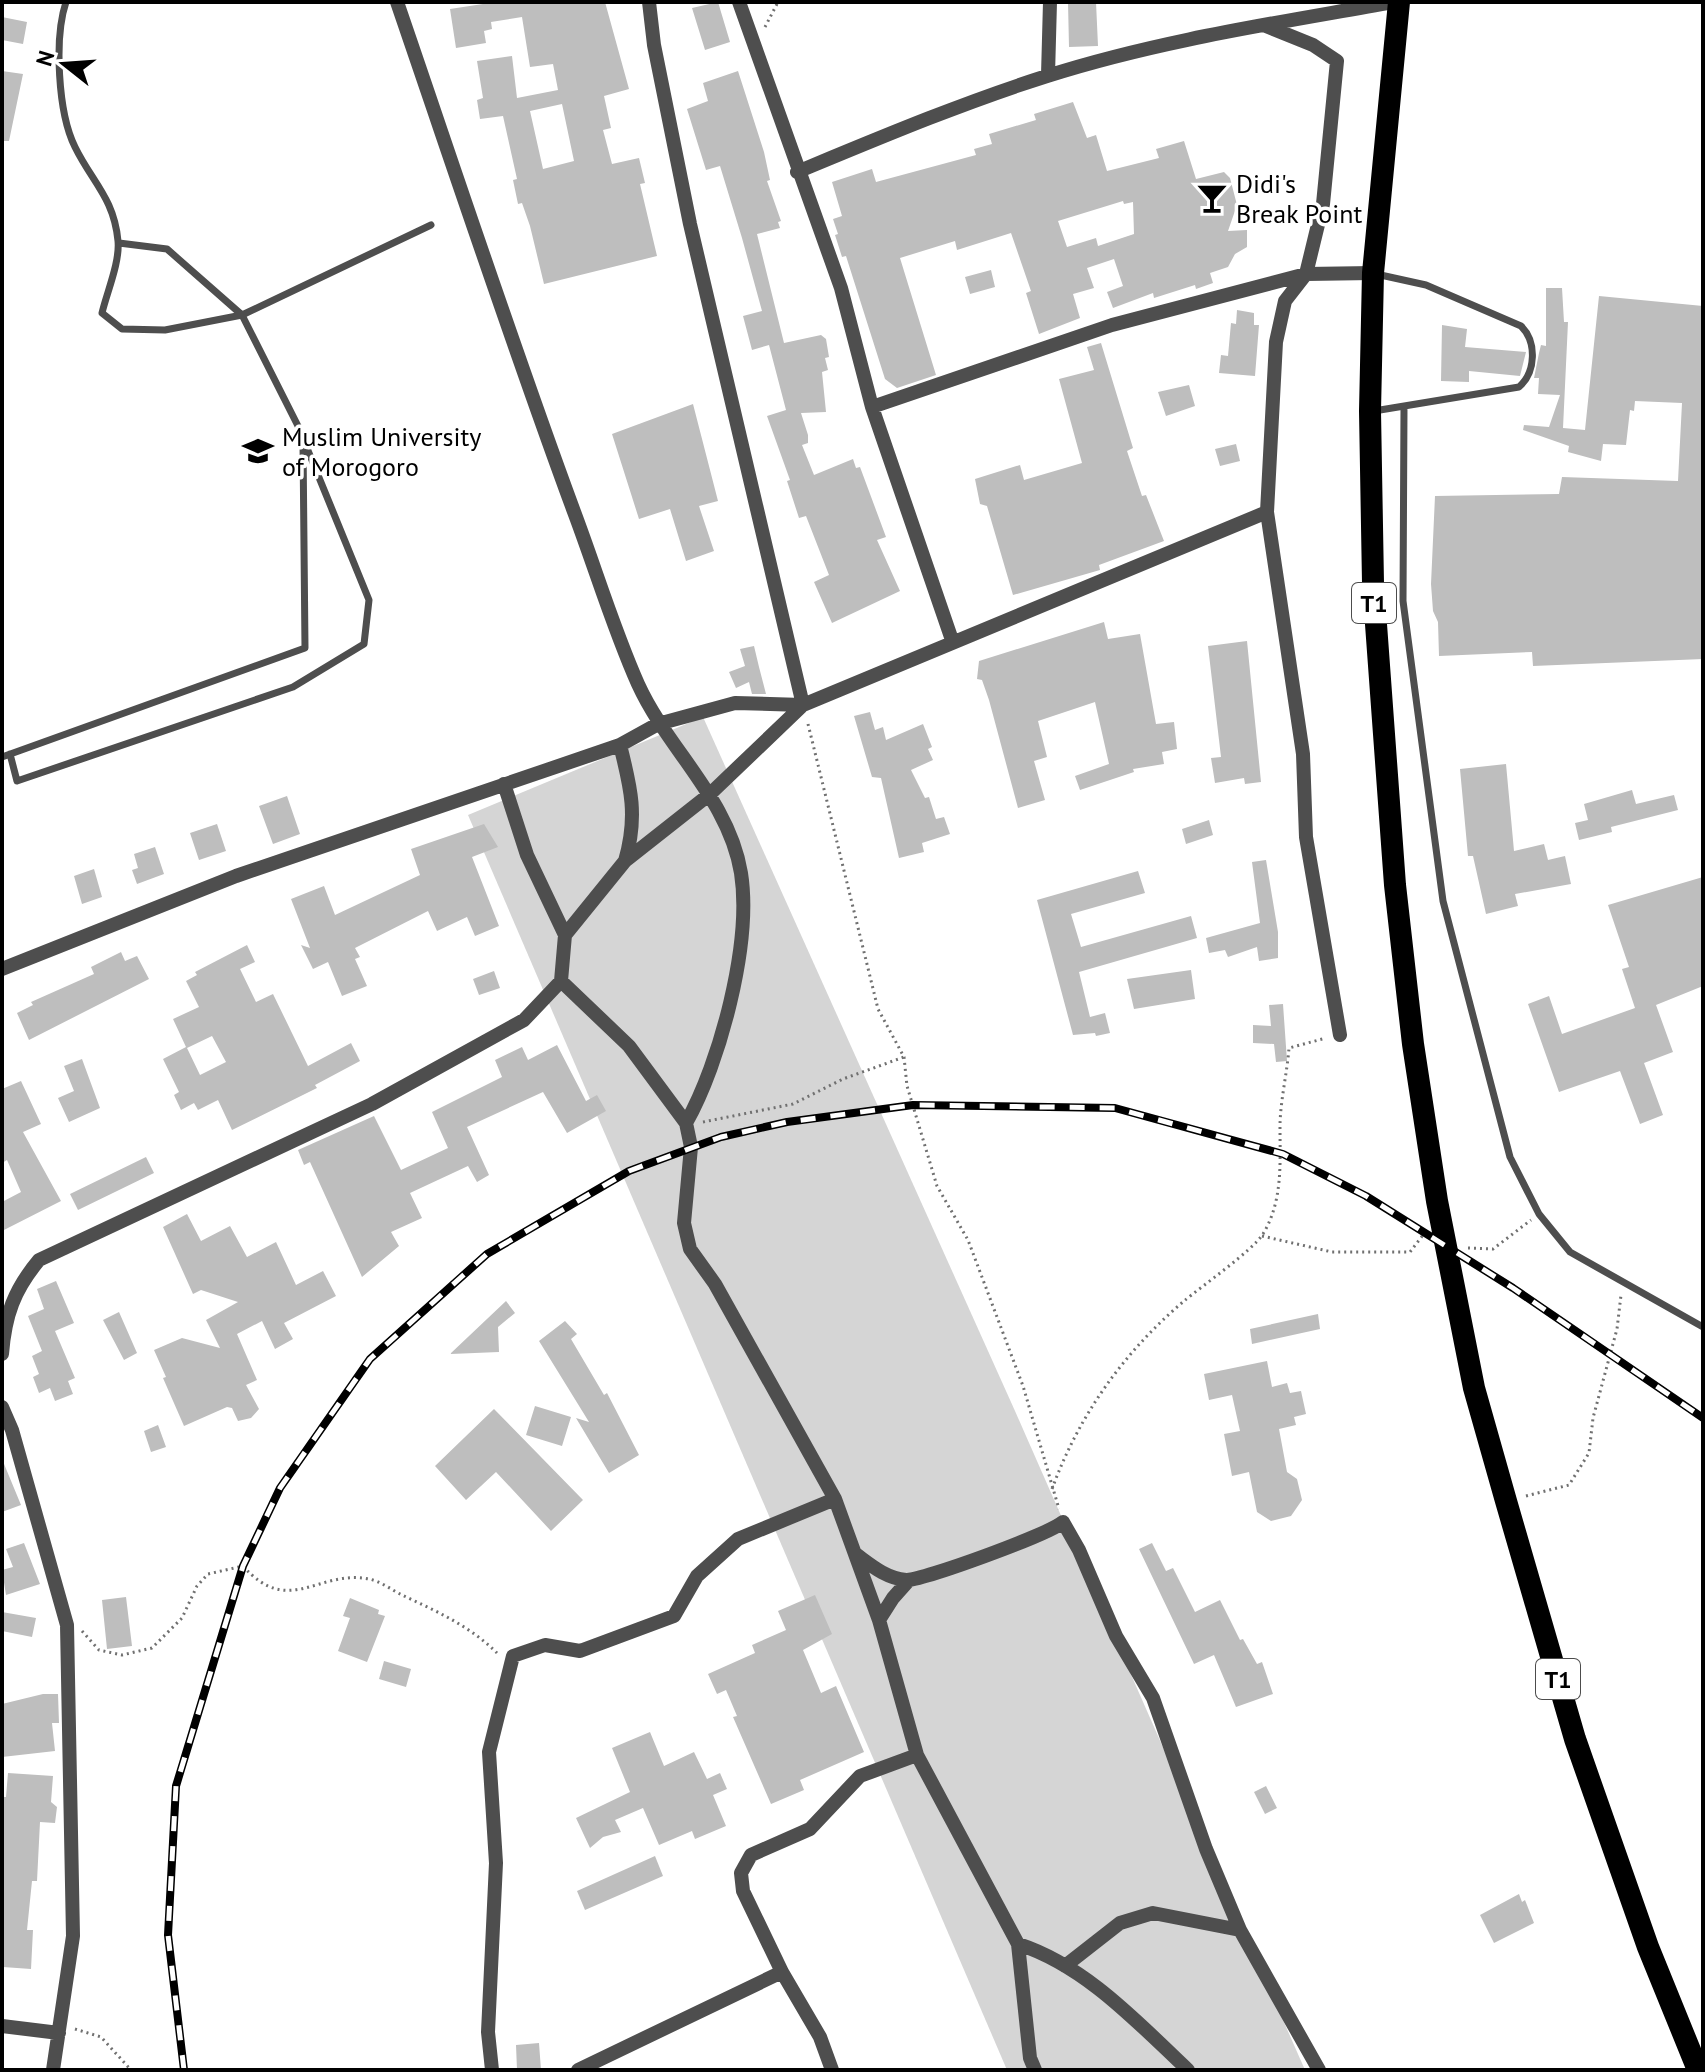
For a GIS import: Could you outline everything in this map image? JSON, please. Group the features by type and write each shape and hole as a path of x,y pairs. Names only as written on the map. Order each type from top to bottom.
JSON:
{"highway":[{"name":"T1","path":"1396,2 1373,273 1370,411 1373,583 1395,885 1413,1044 1437,1201 1474,1388 1575,1739 1648,1947 1698,2070"}],"street":[{"path":"397,2 554,459 638,683 658,724 710,794 741,873 741,945 716,1055 704,1092 686,1123"},
{"path":"649,2 654,45 693,238 803,705"},
{"path":"739,2 797,172 841,288 872,407 952,640"},
{"path":"1048,75 1050,2"},
{"path":"797,172 933,116 1048,75 1202,36 1396,2"},
{"path":"1266,26 1313,45 1337,61 1336,97 1323,204 1306,274 1285,301 1276,342 1267,512 1303,754 1306,837 1340,1035"},
{"path":"872,407 1112,325 1306,274 1373,273"},
{"path":"565,935 625,861 710,794 803,705 952,640 1267,512"},
{"path":"2,969 236,876 620,745 658,724 735,703 803,705"},
{"path":"620,745 631,788 634,830 625,861"},
{"path":"2,1354 5,1318 19,1284 39,1260 372,1104 524,1020 561,981 565,935 527,855 504,784"},
{"path":"561,981 629,1046 686,1123 691,1147 684,1223 690,1249 729,1309 835,1499 879,1620 917,1755 1018,1944 1030,2058 1035,2070"},
{"path":"2,1407 67,1625 73,1936 53,2070"},
{"path":"492,2070 488,2032 496,1863 489,1752 513,1656 545,1645 580,1651 674,1616 697,1576 738,1539 835,1499"},
{"path":"857,1555 885,1576 909,1580 998,1552 1053,1531 1063,1522 1079,1550 1116,1636 1153,1698 1206,1849 1240,1930 1319,2070"},
{"path":"879,1620 909,1580"},
{"path":"832,2070 820,2037 782,1972 743,1891 741,1873 751,1855 810,1829 860,1776 917,1755"},
{"path":"1065,1966 1120,1923 1153,1913 1240,1930"},
{"path":"1018,1944 1065,1966 1104,1993 1188,2070"},
{"path":"578,2070 782,1972"},
{"path":"2,2026 60,2029"}],"lane":[{"path":"66,2 59,53 65,121 75,148 105,191 119,243 102,313 122,329 165,330 242,315 431,225"},
{"path":"119,243 167,249 242,315 303,437 369,600 364,644 293,687 17,781 6,756 305,648 303,437"},
{"path":"1370,411 1404,408 1519,387 1527,380 1530,369 1530,335 1521,326 1426,285 1373,273"},
{"path":"1404,408 1403,601 1443,901 1510,1157 1539,1214 1570,1252 1623,1279 1703,1327"}],"path":[{"path":"803,705 878,1009 904,1057 907,1086 937,1186 968,1240 1023,1386 1063,1522"},
{"path":"1052,1489 1064,1456 1114,1372 1164,1318 1262,1236 1276,1202 1283,1154 1280,1126 1289,1048 1340,1035"},
{"path":"686,1123 719,1121 793,1104 843,1079 904,1057"},
{"path":"1461,1246 1493,1249 1539,1214"},
{"path":"1262,1236 1332,1252 1410,1252 1425,1233"},
{"path":"1506,1501 1569,1485 1589,1453 1593,1418 1617,1329 1623,1279"},
{"path":"67,1625 87,1634 99,1650 122,1655 152,1648 182,1618 197,1586 208,1574 243,1566 259,1584 283,1591 323,1586 347,1577 372,1580 436,1608 499,1654 513,1656"},
{"path":"60,2029 101,2037 131,2070"}],"shaded area":[{"path":"703,717 1015,1411 1305,2070 1007,2070 468,815"}],"building":[{"path":"496,2 605,2 629,89 604,96 611,128 603,130 612,164 639,158 645,183 640,184 657,256 544,284 530,226 522,203 518,204 513,180 517,179 503,116 480,119 477,100 483,98 477,61 512,56 517,98 558,90 553,64 530,67 522,17 491,22 492,29 484,31 486,43 456,48 450,9","holes":["562,104 574,161 543,169 530,111"]},
{"path":"718,2 730,42 705,50 692,8"},
{"path":"1068,2 1096,2 1098,46 1069,47"},
{"path":"2,17 27,22 23,44 2,40"},
{"path":"2,71 23,74 9,141 2,141"},
{"path":"738,71 764,152 770,180 767,181 781,221 778,222 780,228 757,234 784,343 821,335 826,339 828,370 822,372 826,412 801,413 808,435 808,443 802,445 814,475 853,459 856,468 860,467 886,537 877,540 900,591 832,623 814,582 829,575 806,516 799,518 787,481 790,480 767,416 786,410 769,345 752,350 743,316 762,311 742,238 720,166 706,170 687,109 708,101 703,83"},
{"path":"1073,102 1087,138 1096,135 1107,171 1159,158 1156,149 1184,141 1196,179 1224,172 1230,178 1237,205 1228,231 1247,230 1247,247 1235,254 1228,267 1210,273 1213,283 1196,289 1195,285 1154,298 1153,293 1113,308 1107,292 1123,286 1114,259 1087,268 1094,288 1073,294 1080,318 1039,334 1026,293 1031,291 1011,233 957,250 955,241 900,258 936,375 897,388 885,379 846,256 842,257 835,235 838,234 833,219 842,216 832,182 872,169 876,182 976,155 974,149 992,144 989,134 1036,120 1034,114","holes":["1123,201 1124,204 1133,202 1134,234 1098,246 1096,238 1067,247 1058,221"]},
{"path":"991,270 995,287 970,294 965,277"},
{"path":"1546,288 1562,288 1564,322 1568,322 1563,428 1585,430 1599,296 1703,306 1703,659 1533,666 1532,652 1439,656 1438,622 1433,611 1431,584 1435,496 1559,494 1562,477 1678,481 1682,403 1635,401 1634,411 1630,410 1626,445 1603,444 1601,461 1568,452 1569,446 1523,430 1524,425 1549,427 1560,395 1538,394 1539,378 1534,378 1541,345 1546,346"},
{"path":"1237,310 1254,313 1254,325 1259,325 1255,376 1219,373 1221,355 1228,356 1231,323 1236,324"},
{"path":"1442,325 1467,329 1465,347 1526,352 1520,376 1469,371 1469,382 1441,381"},
{"path":"1101,343 1133,448 1127,451 1142,496 1146,495 1164,541 1099,565 1100,570 1013,595 987,506 980,504 975,479 1020,465 1024,480 1082,463 1059,379 1094,370 1087,347"},
{"path":"1189,385 1195,406 1166,416 1158,392"},
{"path":"693,404 718,501 699,506 714,551 686,561 670,509 639,519 612,434"},
{"path":"1236,444 1240,461 1220,466 1215,449"},
{"path":"1104,622 1108,639 1140,634 1156,724 1174,722 1177,749 1162,752 1164,764 1133,769 1134,772 1080,790 1075,776 1109,764 1095,702 1038,721 1047,757 1034,761 1045,800 1018,808 989,700 982,680 977,679 979,661"},
{"path":"1247,641 1261,782 1245,784 1244,778 1215,783 1211,758 1221,757 1208,646"},
{"path":"754,646 766,694 752,694 749,682 736,688 729,672 745,666 740,649"},
{"path":"870,712 875,730 883,727 886,740 923,724 932,747 928,749 933,760 911,770 925,798 929,797 936,819 944,817 950,834 922,843 924,852 899,858 881,778 872,777 854,716"},
{"path":"1506,764 1514,851 1544,844 1548,860 1565,856 1571,884 1515,894 1518,906 1486,914 1473,856 1468,856 1460,769"},
{"path":"1632,790 1636,804 1674,795 1678,810 1611,827 1612,832 1579,840 1575,823 1588,820 1584,804"},
{"path":"287,796 300,834 273,844 259,806"},
{"path":"1209,820 1213,835 1186,844 1182,829"},
{"path":"217,824 226,851 199,860 190,833"},
{"path":"484,824 498,847 472,857 499,926 475,936 467,917 437,931 428,911 355,948 360,957 355,959 367,986 342,996 328,962 313,969 301,945 310,948 291,899 324,886 335,915 420,875 411,849"},
{"path":"155,847 164,874 137,884 132,870 138,868 134,854"},
{"path":"1266,860 1278,932 1278,958 1259,961 1257,947 1228,957 1225,950 1209,953 1206,938 1260,923 1252,862"},
{"path":"94,869 102,897 82,904 74,876"},
{"path":"1138,871 1145,893 1071,914 1081,947 1191,916 1197,938 1079,972 1090,1017 1105,1013 1110,1033 1073,1035 1037,900"},
{"path":"1703,877 1703,986 1656,1005 1673,1052 1644,1063 1663,1115 1640,1124 1620,1071 1559,1092 1528,1004 1549,996 1562,1034 1635,1008 1622,969 1629,967 1608,905"},
{"path":"247,945 255,962 240,969 256,1002 273,994 308,1066 351,1043 360,1061 315,1085 317,1088 232,1130 218,1100 198,1110 194,1103 181,1110 174,1095 179,1092 163,1059 186,1047 173,1019 199,1007 186,981 197,975 195,972","holes":["212,1036 226,1062 200,1075 187,1048"]},
{"path":"121,952 125,961 137,956 149,979 29,1040 17,1013 33,1005 31,1002 94,974 91,967"},
{"path":"1191,970 1195,999 1134,1009 1127,979"},
{"path":"494,971 500,988 479,995 473,979"},
{"path":"1283,1004 1287,1061 1276,1062 1274,1044 1253,1043 1253,1025 1271,1026 1269,1005"},
{"path":"557,1045 586,1101 597,1095 606,1111 567,1133 543,1092 467,1127 489,1175 477,1182 468,1166 410,1193 422,1218 391,1232 399,1246 362,1277 310,1162 304,1165 298,1150 374,1116 401,1170 448,1148 432,1112 502,1077 495,1060 522,1047 528,1060"},
{"path":"82,1059 100,1108 69,1122 58,1098 74,1091 64,1066"},
{"path":"21,1081 41,1124 23,1132 61,1201 2,1231 2,1202 21,1192 7,1160 2,1163 2,1089"},
{"path":"146,1157 154,1173 78,1210 70,1194"},
{"path":"187,1214 201,1241 230,1226 247,1257 276,1242 296,1285 323,1271 336,1296 284,1323 293,1339 275,1349 262,1321 237,1334 257,1380 246,1385 259,1409 251,1418 238,1421 232,1408 227,1407 184,1426 154,1350 182,1338 220,1348 206,1320 238,1302 201,1290 193,1294 163,1227"},
{"path":"56,1281 74,1323 55,1331 75,1378 68,1381 73,1394 55,1401 50,1388 39,1393 33,1377 39,1374 32,1356 42,1351 28,1316 44,1309 37,1289"},
{"path":"506,1301 515,1313 498,1327 499,1352 450,1354"},
{"path":"119,1312 137,1353 124,1360 103,1320"},
{"path":"1318,1314 1320,1329 1252,1344 1250,1329"},
{"path":"565,1321 577,1334 571,1339 604,1395 607,1393 639,1455 609,1473 576,1418 589,1422 539,1341"},
{"path":"1267,1361 1272,1387 1287,1383 1290,1393 1301,1391 1306,1414 1294,1417 1296,1425 1279,1429 1287,1472 1297,1479 1302,1500 1291,1516 1271,1521 1257,1512 1249,1472 1232,1476 1224,1434 1240,1431 1232,1395 1209,1400 1204,1374"},
{"path":"535,1406 571,1417 562,1446 526,1435"},
{"path":"494,1409 583,1500 551,1531 496,1472 466,1500 435,1466"},
{"path":"158,1425 166,1447 151,1452 144,1431"},
{"path":"2,1459 21,1505 2,1512"},
{"path":"24,1543 40,1584 6,1595 2,1570 13,1567 6,1549"},
{"path":"1152,1543 1166,1571 1173,1568 1195,1612 1220,1600 1240,1640 1243,1639 1257,1664 1262,1662 1273,1694 1236,1707 1214,1655 1194,1664 1139,1549"},
{"path":"815,1595 832,1634 803,1650 821,1693 836,1686 864,1752 800,1780 804,1790 771,1804 733,1717 737,1716 726,1690 717,1694 708,1674 755,1653 752,1645 786,1630 778,1611"},
{"path":"126,1597 132,1646 107,1649 102,1600"},
{"path":"350,1598 379,1610 378,1614 385,1616 367,1662 338,1651 350,1618 343,1616"},
{"path":"2,1612 36,1618 32,1637 2,1631"},
{"path":"384,1661 411,1669 406,1687 379,1679"},
{"path":"43,1694 58,1694 59,1723 52,1723 55,1751 2,1757 2,1704"},
{"path":"650,1732 664,1766 694,1752 707,1779 720,1773 727,1789 713,1795 726,1826 695,1839 692,1831 659,1845 643,1808 615,1820 621,1832 603,1837 590,1848 576,1818 630,1792 612,1748"},
{"path":"8,1773 53,1776 51,1802 57,1807 55,1823 40,1822 37,1881 32,1881 27,1930 33,1930 31,1969 3,1967 2,1797 6,1797"},
{"path":"1266,1786 1277,1808 1265,1814 1254,1792"},
{"path":"655,1856 663,1876 585,1910 577,1891"},
{"path":"1519,1894 1522,1902 1525,1900 1534,1923 1494,1943 1480,1915"},
{"path":"539,2043 541,2070 517,2070 516,2045"}],"railway":[{"path":"184,2070 168,1935 176,1786 243,1566 280,1488 370,1359 487,1254 629,1171 721,1137 787,1122 913,1105 1115,1108 1283,1154 1366,1196 1513,1288 1703,1418"}],"place":[{"name":"Didi's Break Point","path":"1212,198"},
{"name":"Muslim University of Morogoro","path":"258,451"}]}
